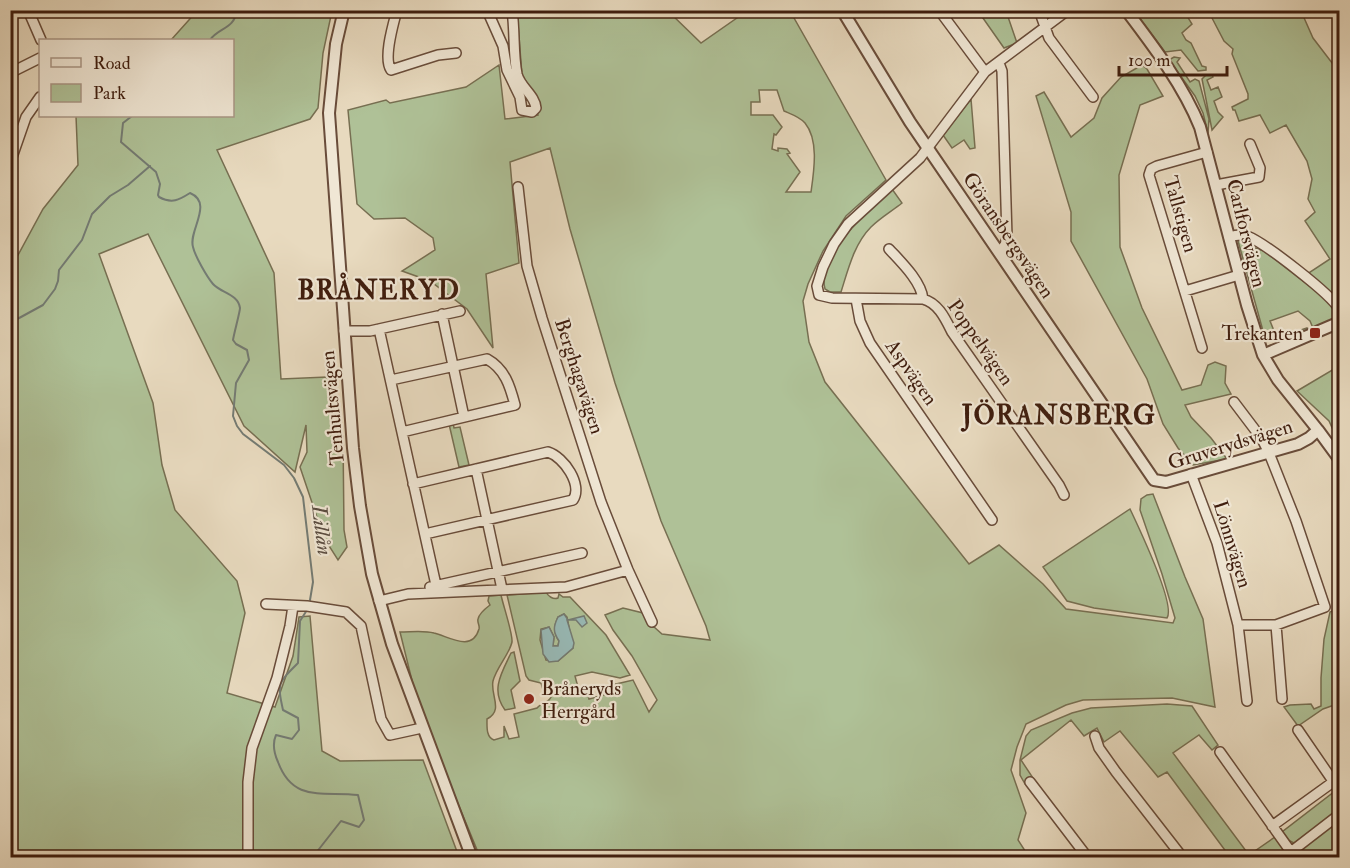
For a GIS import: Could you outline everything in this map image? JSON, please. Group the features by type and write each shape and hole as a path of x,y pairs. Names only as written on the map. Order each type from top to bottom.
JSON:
{"street":[{"path":"28,10 41,39"},
{"name":"Tenhultsvägen","path":"344,10 336,44 329,113 344,331 360,507 379,601 392,644 472,858"},
{"path":"397,10 390,36 388,64 391,70 438,55 456,53"},
{"path":"487,10 503,46 507,70 520,97 522,110 530,113 533,112 535,104 517,75 512,10"},
{"name":"Göransbergsvägen","path":"843,10 910,122 1151,476"},
{"path":"939,10 985,72"},
{"path":"1039,10 1049,38 1093,97"},
{"path":"927,147 985,72 1068,10"},
{"name":"Carlforsvägen","path":"1126,10 1180,86 1200,127 1239,275 1263,355 1290,397 1340,460"},
{"path":"10,73 39,58"},
{"path":"999,63 1002,71 1007,237 1005,245 999,252"},
{"path":"10,163 26,117 39,99"},
{"path":"1216,184 1259,177 1260,168 1250,144"},
{"name":"Poppelvägen","path":"927,147 920,159 848,224 826,258 817,286 819,295 832,298 930,301 942,315 1064,495"},
{"name":"Tallstigen","path":"1202,348 1149,175 1150,170 1157,166 1207,152"},
{"name":"Berghagavägen","path":"518,187 522,236 530,276 601,502 652,622"},
{"path":"1229,237 1241,235 1268,248 1331,299 1340,310"},
{"path":"890,249 922,292 923,299"},
{"path":"1185,291 1239,275"},
{"name":"Aspvägen","path":"856,299 860,321 870,343 992,520"},
{"path":"344,331 369,331 460,311"},
{"path":"442,314 464,417"},
{"path":"1263,355 1340,322"},
{"path":"379,329 436,585"},
{"path":"392,380 489,359 505,376 514,405 402,432"},
{"path":"1234,402 1262,439 1269,453 1326,606 1276,625 1238,625"},
{"name":"Gruverydsvägen","path":"1151,476 1154,480 1162,482 1269,453 1298,444 1318,430"},
{"path":"413,483 550,452 558,457 568,469 576,492 573,501 425,534"},
{"path":"476,469 502,589"},
{"name":"Lönnvägen","path":"1191,474 1217,543 1238,625 1247,701"},
{"path":"379,601 436,585 582,553"},
{"path":"408,594 566,587 628,570"},
{"path":"266,604 307,606 346,612 361,626 381,719 390,735 422,728"},
{"path":"248,858 248,782 252,748 277,678 291,626 293,606"},
{"path":"1276,625 1282,699"},
{"path":"1272,826 1336,779 1298,730"},
{"path":"1095,736 1099,748 1116,772 1183,858"},
{"path":"1220,752 1272,826 1287,855 1340,814"},
{"path":"1030,782 1088,858"}],"green space":[{"path":"197,11 332,11 323,53 318,108 310,119 217,150 274,273 281,379 327,377 330,404 343,437 344,530 347,547 338,560 324,538 300,467 307,452 306,425 295,472 244,426 148,234 99,254 153,403 162,465 175,510 237,581 245,613 227,693 275,707 293,656 299,617 310,616 322,751 340,761 423,760 459,857 11,858 11,268 43,209 78,165 76,117 234,117 234,39 172,39"},
{"path":"517,11 668,11 701,43 747,11 790,11 886,180 846,216 823,251 808,284 803,301 809,342 825,382 969,564 999,545 1043,584 1066,609 1173,623 1175,618 1140,510 1141,499 1153,494 1203,619 1215,707 1172,698 1083,700 1066,705 1026,724 1011,770 1026,813 1018,840 1029,857 480,857 419,709 400,632 426,632 459,641 471,640 479,629 479,617 490,605 489,596 501,595 512,642 493,681 496,707 487,719 487,725 488,734 494,740 504,737 504,726 509,739 519,737 514,714 537,708 551,697 549,690 544,693 541,683 529,680 526,676 507,595 546,592 554,598 558,598 559,594 563,597 570,597 606,635 630,675 620,678 592,672 575,676 579,691 586,689 589,699 607,694 612,685 633,680 649,712 657,700 605,615 623,608 643,613 662,634 710,640 661,521 615,383 570,229 550,148 510,162 519,263 486,274 493,348 467,309 430,281 402,271 435,250 433,238 405,218 374,219 357,204 348,110 386,100 390,103 466,87 499,65 505,119 538,115 535,96 522,75","holes":["759,90 777,90 784,111 801,119 809,130 814,147 811,192 786,192 800,172 787,154 790,153 787,149 778,148 778,151 772,149 774,134 776,135 782,127 773,115 751,115 751,102 760,102","564,614 567,617 573,648 558,661 546,660 540,640 541,629 549,627 554,637 553,646 558,646 555,626 558,617"]},
{"path":"978,11 1006,11 1017,43 1004,48"},
{"path":"1134,11 1184,11 1192,24 1182,33 1191,43 1206,70 1198,71 1181,50 1165,52"},
{"path":"1220,11 1301,11 1313,38 1339,72 1339,305 1307,274 1330,259 1305,221 1315,212 1308,199 1312,179 1307,161 1286,125 1270,133 1260,115 1239,121 1233,110 1232,107 1248,99 1248,94 1232,54 1233,49 1224,41 1212,18 1217,13 1243,15"},
{"path":"1174,57 1180,58 1177,62 1190,82 1195,79 1199,81 1209,119 1208,133 1203,113 1195,96 1169,60"},
{"path":"1142,65 1147,69 1163,96 1140,105 1119,175 1120,247 1142,308 1182,390 1201,385 1208,365 1215,362 1226,366 1225,383 1231,394 1185,405 1191,417 1227,459 1193,465 1178,448 1163,424 1147,379 1071,241 1071,212 1036,96 1044,92 1071,137 1094,118 1102,98 1121,77"},
{"path":"1206,75 1212,75 1213,77 1207,80 1211,90 1218,87 1222,97 1214,101 1218,112 1223,117 1212,130 1202,79"},
{"path":"971,99 975,148 970,149 964,140 952,148 943,135"},
{"path":"892,189 902,203 871,227 860,241 841,292 830,292 825,289 824,276 836,248 859,220"},
{"path":"1245,239 1252,247 1264,251 1335,306 1339,317 1313,328 1310,321 1298,311 1270,321 1277,338 1307,328 1308,330 1281,341 1265,338 1238,241"},
{"path":"1339,366 1339,443 1329,421 1297,391"},
{"path":"453,423 454,428 460,427 469,465 459,467 449,424"},
{"path":"1130,509 1161,582 1168,610 1167,618 1094,608 1067,601 1043,567"},
{"path":"1339,608 1340,703 1323,709 1298,726 1284,707 1311,704 1314,709 1321,706 1324,639 1330,612"},
{"path":"514,652 520,681 511,690 515,708 505,710 498,695 499,681 511,653"},
{"path":"1167,704 1192,706 1218,745 1212,750 1199,735 1173,753 1249,855 1275,837 1284,849 1277,857 1230,857 1167,772 1158,777 1120,731 1104,742 1097,728 1084,736 1071,720 1021,760 1033,778 1025,784 1020,775 1020,760 1026,736 1031,730 1072,713 1091,708"},
{"path":"1339,788 1339,810 1294,843 1288,840 1282,832"},
{"path":"1339,820 1339,857 1289,858"}],"water":[{"path":"564,614 568,620 574,643 573,648 558,661 549,662 543,654 541,630 549,627 554,637 553,646 558,646 555,627 558,617"},
{"path":"584,616 587,623 582,627 576,620 568,620"}],"waterway":[{"name":"Lillån","path":"211,39 230,25 237,10"},
{"name":"Lillån","path":"131,117 123,123 121,142 156,172 160,184 159,197 175,200 190,193 197,198 200,210 192,240 194,251 213,284 239,303 240,310 233,340 247,350 249,360 236,383 233,416 243,434 284,465 294,478 303,497 313,582 310,600"},
{"path":"10,323 43,305 55,289 59,270 82,240 92,214 110,196 128,185 150,166"},
{"name":"Lillån","path":"307,610 300,621 298,663 286,675 280,689 283,710 298,718 299,730 292,739 276,735 275,755 284,775 292,784 301,789 321,794 358,795 364,820 359,827 341,821 312,858"}],"place":[{"name":"Trekanten","path":"1315,333"},
{"name":"Bråneryds Herrgård","path":"529,699"}],"district":[{"name":"BRÅNERYD","path":"379,290"},
{"name":"JÖRANSBERG","path":"1059,415"}]}
